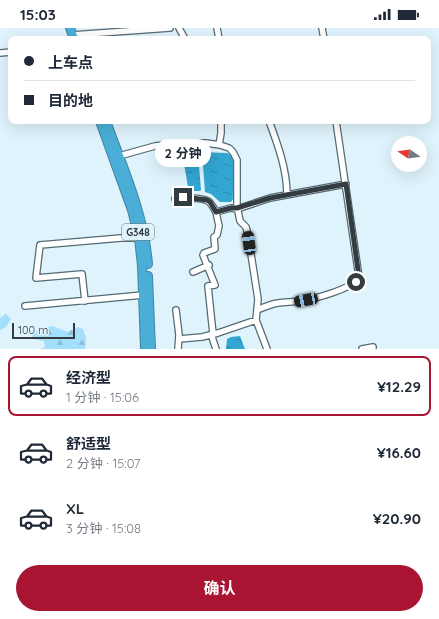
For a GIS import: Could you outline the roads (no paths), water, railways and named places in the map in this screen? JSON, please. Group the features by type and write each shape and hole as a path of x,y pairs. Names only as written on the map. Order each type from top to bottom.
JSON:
{"highway":[{"path":"64,28 71,35"},
{"name":"G348","path":"101,124 132,210 139,238 142,266 145,349"},
{"name":"G348","path":"107,124 137,208 145,242 148,266 151,349"}],"street":[{"path":"71,35 170,28"},
{"path":"219,145 221,124"},
{"path":"270,124 282,161 287,182 287,195"},
{"path":"257,310 277,303 298,301 323,295 353,284 359,277 336,124"},
{"path":"119,156 166,144 195,143 219,145 228,148 233,152 236,158 237,208 240,221 246,227 248,235 258,299 256,320 267,349"},
{"path":"216,212 237,208 270,198 346,184"},
{"path":"175,199 183,197 205,200 210,202 216,212 219,226 218,235 214,236 215,249 204,253 215,285 208,286 212,334 216,349"},
{"path":"85,301 82,274 36,278 40,245 121,238 139,238"},
{"path":"193,272 208,265"},
{"path":"25,306 143,295"},
{"path":"176,310 179,339 178,349"},
{"path":"179,339 212,334 256,320"},
{"path":"362,349 373,347"}],"water":[{"path":"188,152 198,153 200,191 193,191 188,187 183,158 184,154"},
{"path":"202,152 227,153 231,156 233,160 234,173 233,199 231,202 220,202 211,194 205,192"},
{"path":"240,336 245,349 226,349 227,339"}]}
